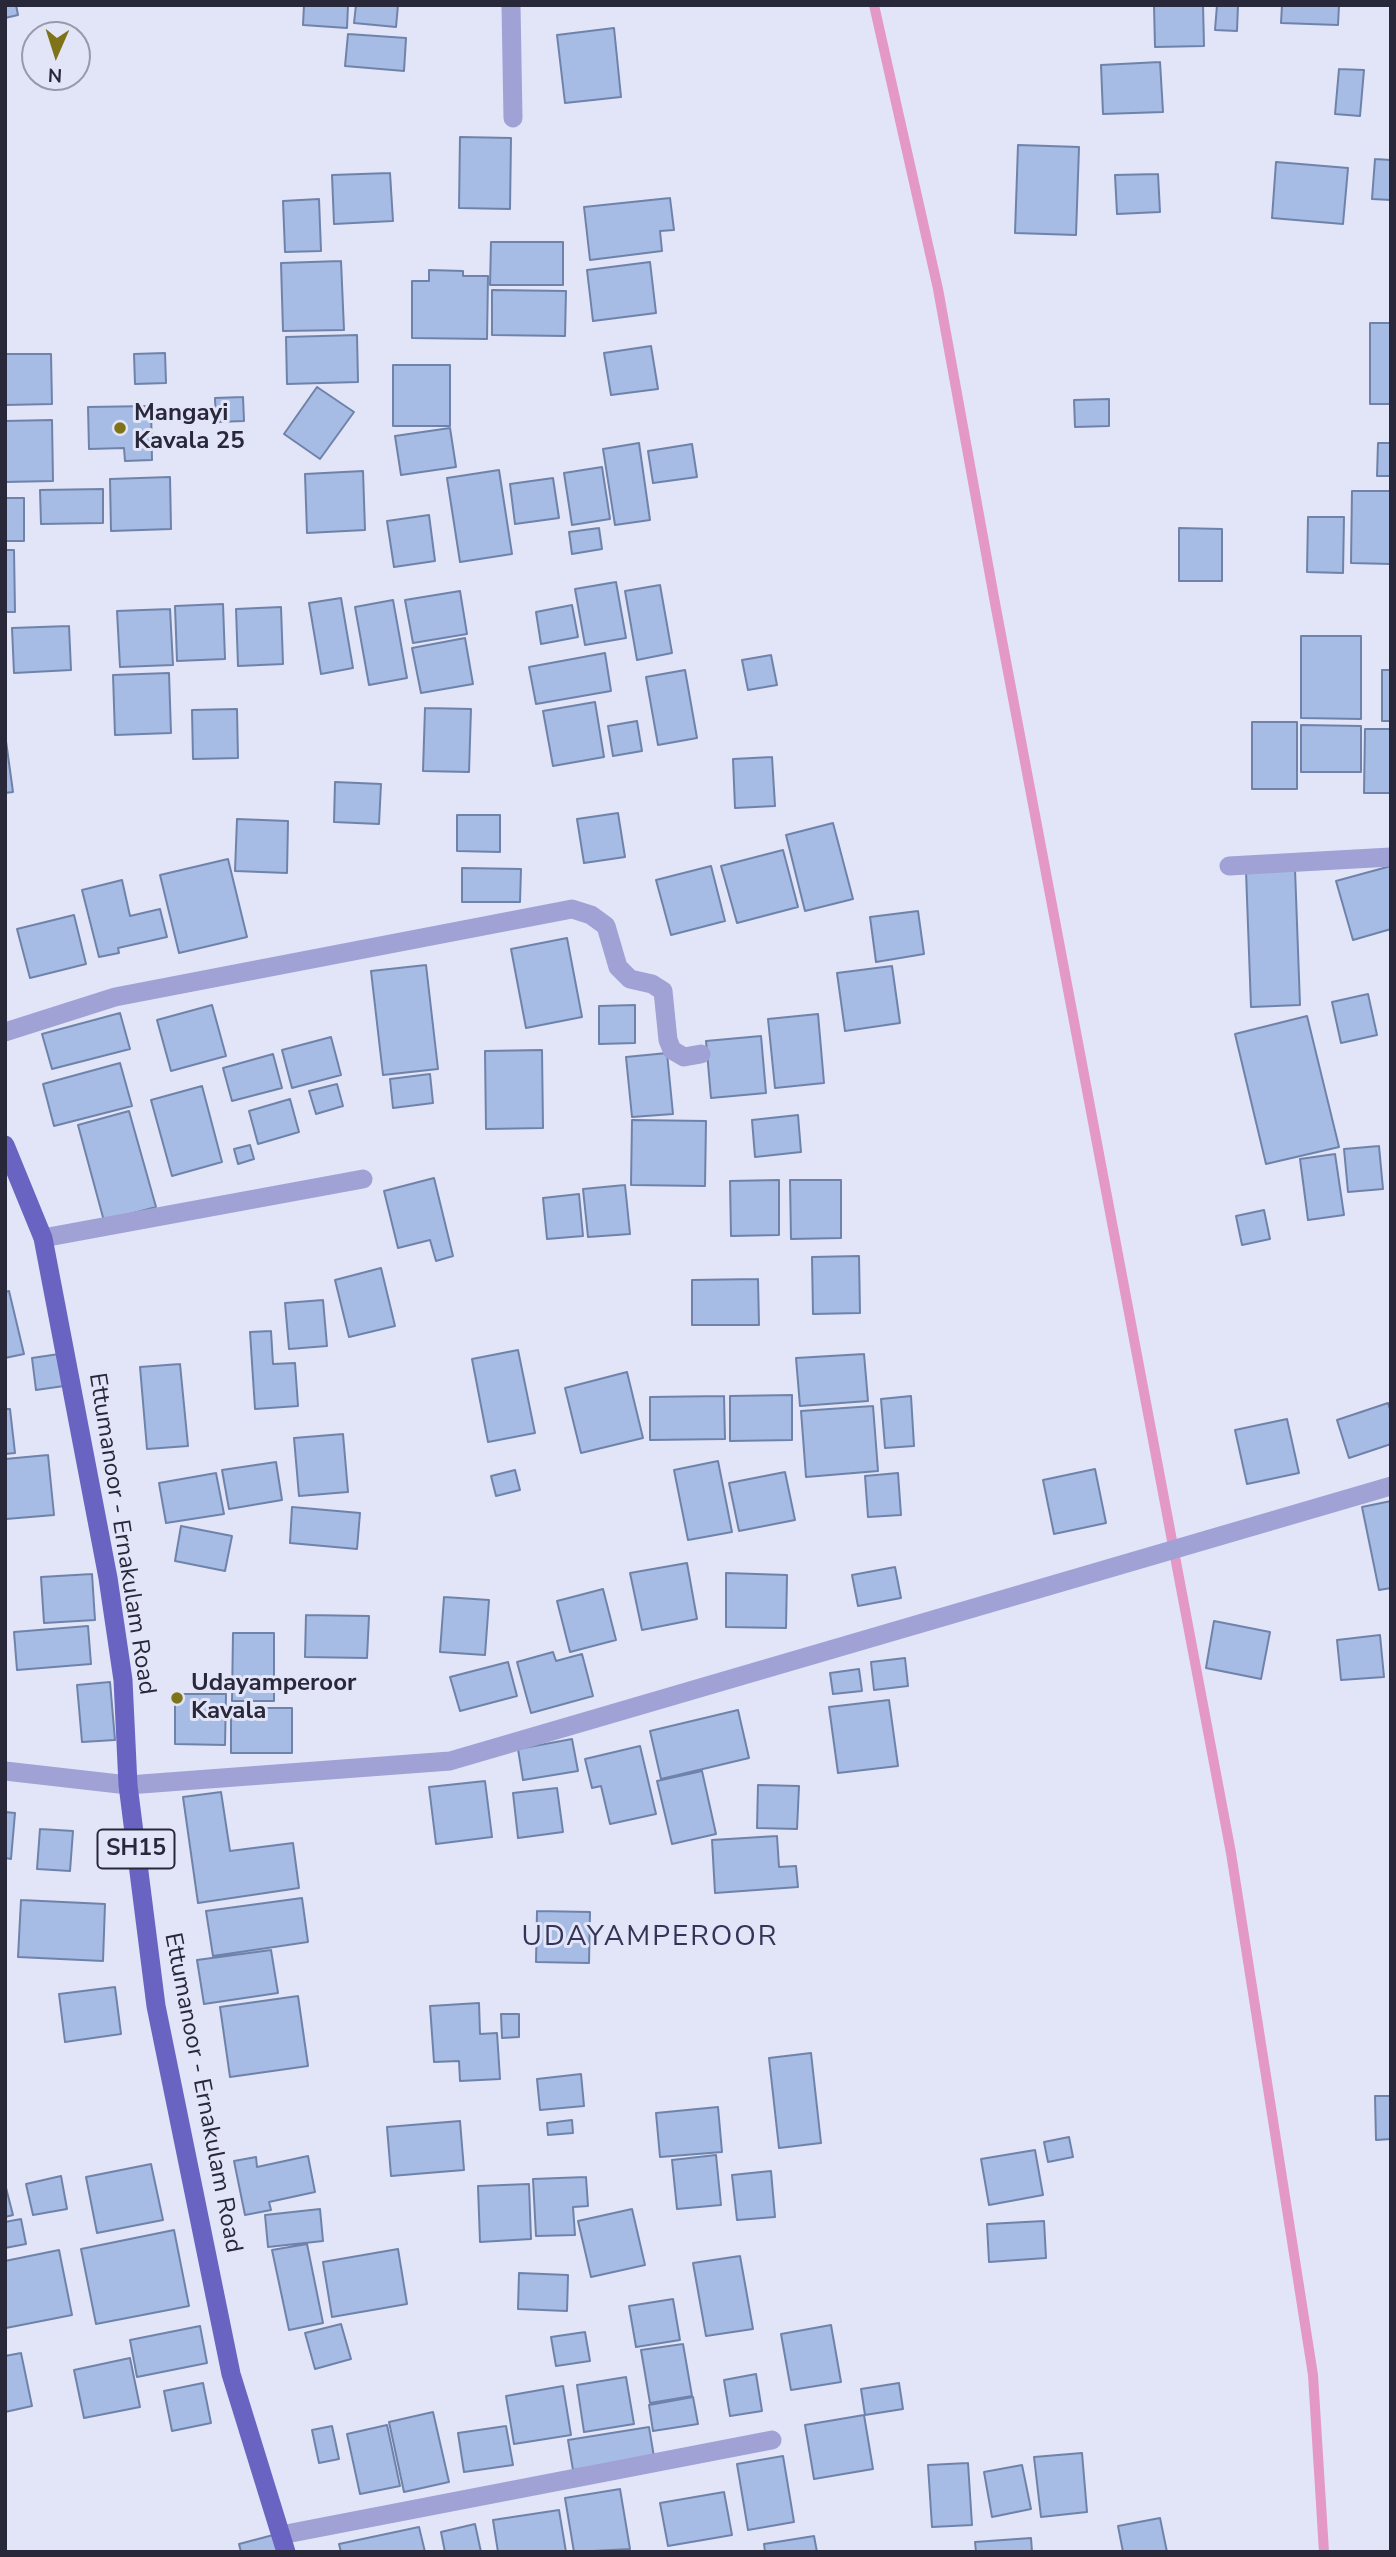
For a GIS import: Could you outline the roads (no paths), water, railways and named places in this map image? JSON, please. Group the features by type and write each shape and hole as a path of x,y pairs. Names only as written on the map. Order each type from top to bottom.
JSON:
{"main road":[{"name":"Ettumanoor - Ernakulam Road","path":"5,1145 43,1238 108,1578 122,1680 128,1785 156,2006 231,2374 283,2543"}],"street":[{"path":"510,5 513,118"},
{"path":"1228,866 1391,857"},
{"path":"5,1032 115,997 572,909 591,915 606,926 618,967 630,979 652,984 663,991 668,1040 672,1050 684,1057 701,1054"},
{"path":"43,1238 363,1179"},
{"path":"5,1771 128,1785 450,1761 1391,1486"},
{"path":"283,2543 772,2440"}],"waterway":[{"path":"874,5 938,289 1231,1853 1313,2375 1324,2552"}],"place":[{"name":"Mangayi Kavala 25","path":"120,428"},
{"name":"Udayamperoor Kavala","path":"177,1698"}],"district":[{"name":"UDAYAMPEROOR","path":"650,1938"}]}
